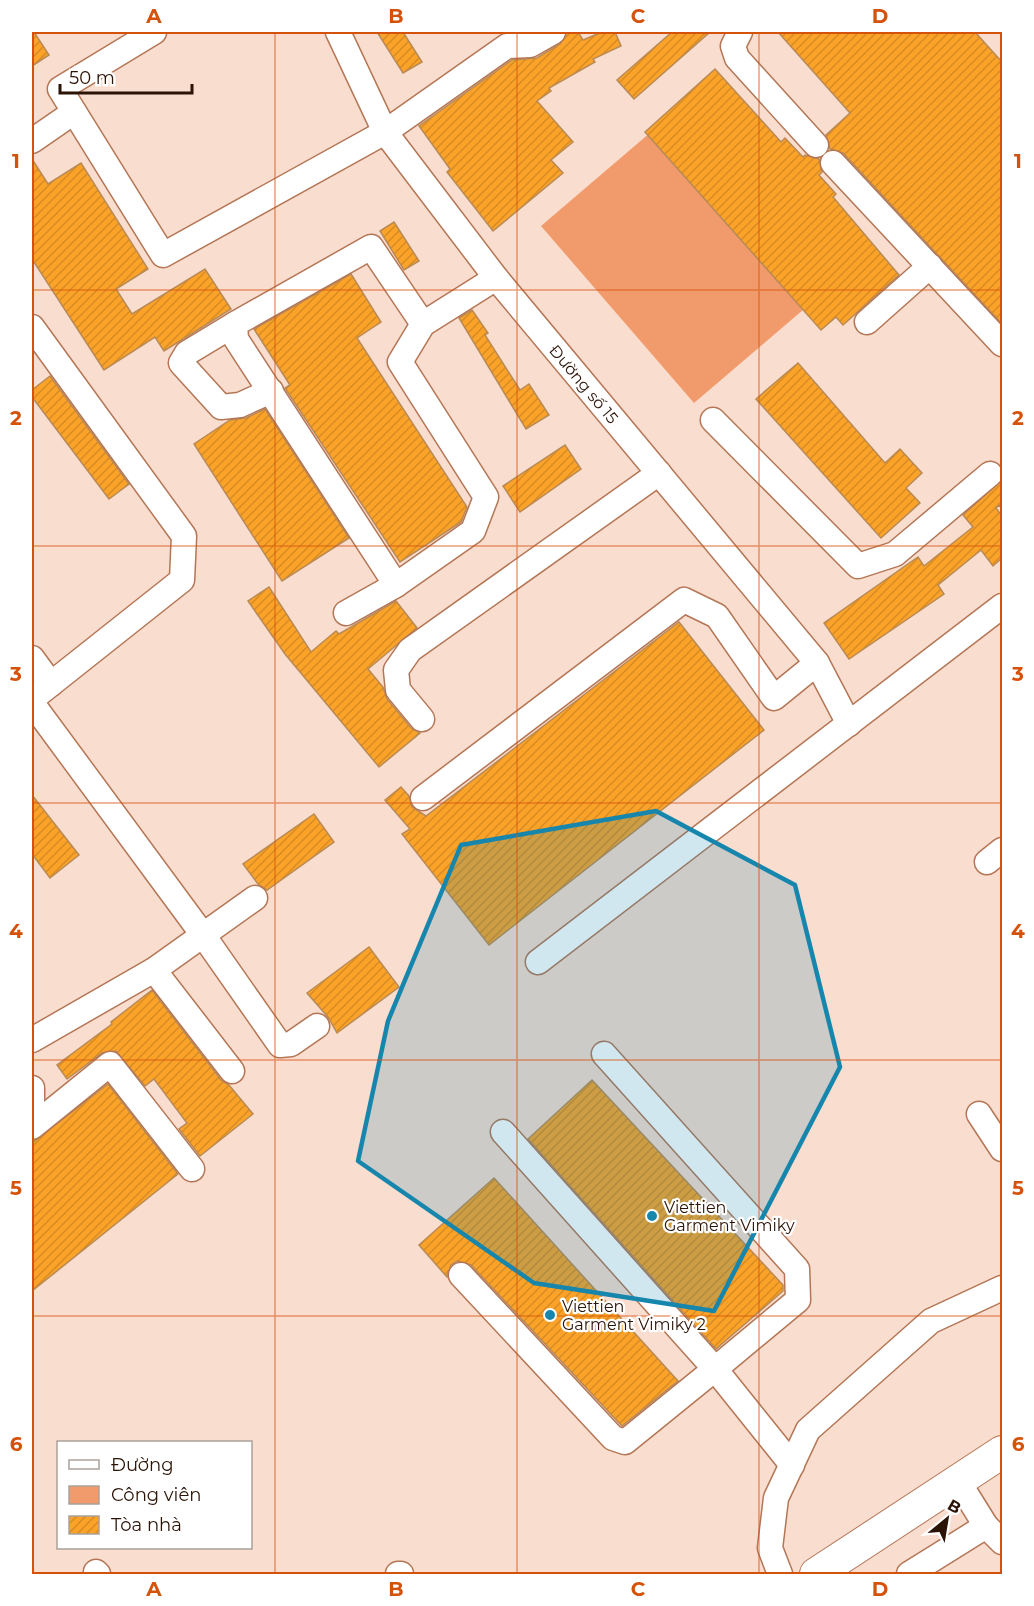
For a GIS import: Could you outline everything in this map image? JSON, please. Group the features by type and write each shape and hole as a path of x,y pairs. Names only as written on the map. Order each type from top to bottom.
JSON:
{"main road":[{"path":"836,1569 1002,1452"}],"street":[{"path":"154,32 60,89 163,255 385,132 507,46 530,45 553,32"},
{"name":"Đường số 15","path":"338,32 385,132 496,278 817,663 849,724"},
{"path":"740,32 732,46 737,58 816,145"},
{"path":"32,141 74,112"},
{"path":"833,163 1002,344"},
{"path":"270,391 240,405 221,407 181,363 187,353 371,247 423,324"},
{"path":"867,322 930,266"},
{"path":"346,613 396,585 473,531 486,497 399,362 423,324 496,278"},
{"path":"235,324 236,339 396,585"},
{"path":"32,327 184,536 182,580 32,699"},
{"path":"713,420 858,566 895,554 990,474"},
{"path":"422,719 398,690 396,670 410,650 659,473"},
{"path":"423,798 684,600 717,616 774,698 817,663"},
{"path":"538,962 1002,606"},
{"path":"32,658 51,684"},
{"path":"32,704 203,935 280,1045 291,1044 317,1026"},
{"path":"32,1040 154,970 255,898"},
{"path":"154,970 232,1071"},
{"path":"461,1275 613,1438 625,1442 798,1300 797,1269 604,1054"},
{"path":"32,1127 110,1064 192,1169"},
{"path":"32,1088 32,1108"},
{"path":"979,1114 1002,1149"},
{"path":"503,1132 715,1369 792,1465"},
{"path":"780,1575 770,1548 776,1498 808,1430 887,1357 932,1321 1002,1288"},
{"path":"909,1575 994,1534 958,1481"}],"highlighted area":[{"path":"656,811 795,885 840,1067 714,1311 534,1283 358,1161 388,1021 461,845"}],"green space":[{"path":"658,126 811,303 694,403 541,226"}],"building":[{"path":"32,32 49,55 32,66"},
{"path":"377,32 403,32 422,62 403,73"},
{"path":"567,32 578,32 583,40 602,32 615,32 621,46 593,59 595,62 549,88 551,91 537,101 573,142 551,160 563,173 493,231 447,172 450,169 419,126 512,60 537,58 560,44"},
{"path":"672,32 710,32 634,99 617,80"},
{"path":"778,32 975,32 1002,62 1002,324 843,153 830,149 826,135 850,113"},
{"path":"715,69 781,142 785,138 803,157 805,155 819,159 822,172 819,175 836,194 833,197 899,275 843,325 836,317 821,330 645,132"},
{"path":"32,159 48,184 81,163 148,269 116,289 132,314 205,269 231,309 164,351 155,337 104,370 32,259"},
{"path":"394,222 419,261 404,270 380,231"},
{"path":"351,274 381,322 357,338 467,507 461,522 400,562 285,388 290,385 254,329"},
{"path":"472,310 488,333 485,335 520,390 529,384 549,415 526,429 459,318"},
{"path":"798,363 885,463 900,449 922,473 906,488 920,503 881,538 756,399"},
{"path":"50,376 129,484 109,499 32,397 32,390"},
{"path":"265,409 349,538 282,581 194,444 230,420 246,418"},
{"path":"565,445 581,469 520,512 503,486"},
{"path":"1002,480 1002,509 999,505 996,508 1002,516 1002,558 993,566 981,550 938,585 944,594 849,659 824,623 918,557 924,566 973,527 963,515"},
{"path":"269,587 311,652 336,631 339,634 396,601 417,628 368,669 383,687 387,699 411,728 420,733 379,767 285,654 248,601"},
{"path":"679,622 764,730 489,945 402,834 410,829 385,800 401,787 409,796 412,807 426,816"},
{"path":"32,795 79,855 50,878 32,854"},
{"path":"314,814 334,842 267,890 258,884 243,864"},
{"path":"369,947 399,987 337,1033 328,1017 307,993"},
{"path":"152,990 221,1080 229,1085 253,1114 200,1156 179,1129 187,1123 154,1079 145,1086 116,1051 102,1053 67,1079 57,1065 112,1024 111,1022"},
{"name":"Viettien Garment Vimiky","path":"592,1080 783,1285 783,1291 716,1349 528,1139"},
{"path":"108,1084 178,1174 32,1291 32,1143"},
{"name":"Viettien Garment Vimiky 2","path":"494,1178 678,1381 622,1426 471,1265 457,1261 451,1265 447,1277 419,1245"}],"place":[{"name":"Viettien Garment Vimiky","path":"652,1216"},
{"name":"Viettien Garment Vimiky 2","path":"550,1315"}]}
